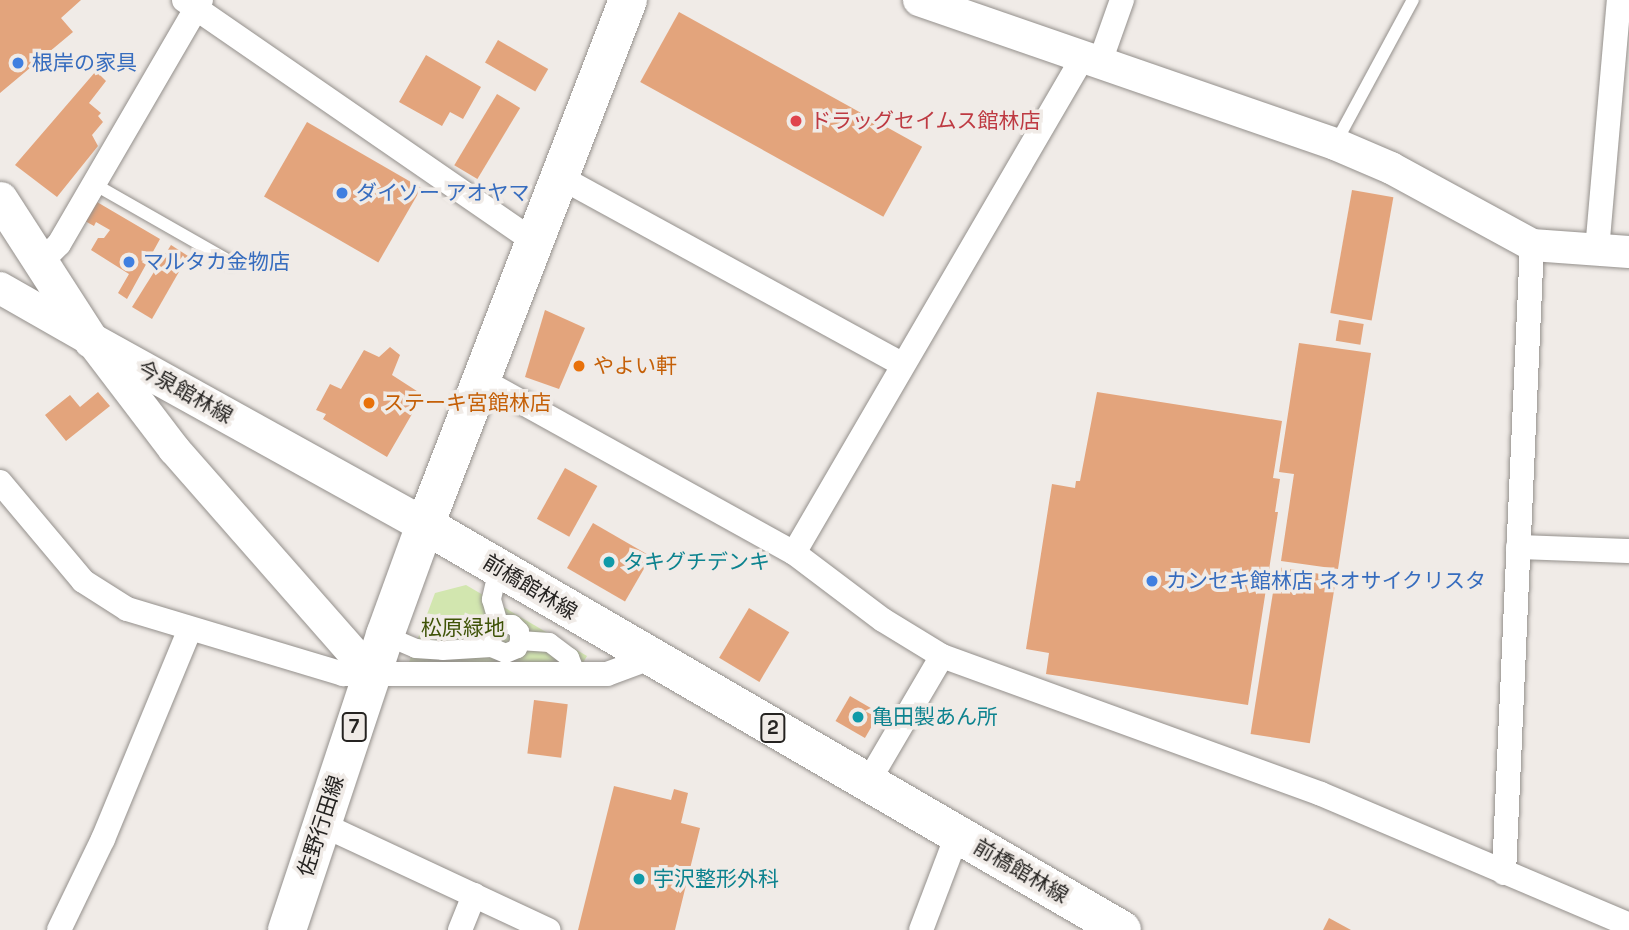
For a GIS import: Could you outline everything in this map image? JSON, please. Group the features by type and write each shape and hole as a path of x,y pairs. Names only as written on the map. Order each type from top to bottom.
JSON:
{"main road":[{"path":"425,525 628,0"},
{"name":"今泉館林線","path":"0,199 91,340 425,525"},
{"name":"前橋館林線","path":"425,525 1122,930"},
{"name":"佐野行田線","path":"287,930 385,635 425,525"}],"street":[{"path":"919,0 1335,144 1391,168 1532,245 1629,252"},
{"path":"794,553 902,365 1092,60 1122,0"},
{"path":"1597,250 1619,0"},
{"path":"41,262 59,244 194,3 535,242"},
{"path":"560,177 902,365"},
{"path":"1504,873 1532,245"},
{"path":"2,292 91,340 174,449 372,674"},
{"path":"482,380 794,553 883,620 942,656 1321,794 1629,925"},
{"path":"1,488 83,581 127,609 343,674 607,674 650,658"},
{"path":"1518,547 1629,551"},
{"path":"498,568 491,600 498,624"},
{"path":"385,635 415,648 442,650 491,647 505,653 517,648 519,631 512,624 498,624"},
{"path":"491,647 492,632 498,624"},
{"path":"59,930 103,839 190,629"},
{"path":"519,640 549,642 569,657 576,675"},
{"path":"868,782 942,656"},
{"path":"321,824 548,930"},
{"path":"921,930 957,835"},
{"path":"460,930 474,895"}],"lane":[{"path":"1335,144 1413,0"},
{"path":"94,184 232,262"}],"green space":[{"name":"松原緑地","path":"466,585 587,656 580,668 408,665 435,593"}],"building":[{"name":"根岸の家具","path":"0,0 81,0 61,18 73,32 0,93"},
{"path":"679,12 922,147 883,217 640,82"},
{"path":"498,40 548,69 535,92 485,63"},
{"path":"426,55 481,87 463,119 450,112 442,126 399,102"},
{"path":"96,71 106,81 89,103 101,113 98,116 103,122 92,135 98,146 57,197 15,165"},
{"path":"497,94 520,108 477,179 454,165"},
{"name":"ダイソー アオヤマ","path":"307,122 421,188 378,262 264,196"},
{"path":"1352,190 1393,197 1372,320 1330,313"},
{"name":"マルタカ金物店","path":"97,202 160,239 127,299 118,293 129,274 91,250 98,238 104,238 110,230 96,222 94,226 85,221"},
{"path":"171,245 188,256 152,319 132,307"},
{"path":"545,310 585,328 559,389 525,377"},
{"path":"1339,320 1364,324 1360,345 1336,341"},
{"path":"1299,343 1371,353 1338,569 1281,561 1294,474 1279,472"},
{"name":"ステーキ宮館林店","path":"390,347 400,355 392,375 423,395 387,457 323,419 326,414 316,410 330,384 341,389 364,350 379,357"},
{"path":"98,392 110,406 66,441 45,415 70,395 80,407"},
{"name":"カンセキ館林店 ネオサイクリスタ","path":"1097,392 1282,421 1273,478 1280,479 1275,512 1278,512 1248,705 1046,674 1049,653 1026,649 1052,484 1075,488 1076,481 1080,481"},
{"path":"565,468 597,486 569,537 537,519"},
{"name":"タキグチデンキ","path":"593,523 651,556 625,602 567,568"},
{"path":"1277,567 1336,576 1310,743 1251,734"},
{"path":"749,608 789,632 759,682 719,658"},
{"name":"亀田製あん所","path":"850,696 879,713 865,738 836,721"},
{"path":"534,700 568,704 561,758 527,754"},
{"name":"宇沢整形外科","path":"614,786 671,800 674,789 688,793 681,823 700,828 675,930 578,930"},
{"path":"1329,918 1351,930 1323,930"}],"place":[{"name":"根岸の家具","path":"18,63"},
{"name":"ドラッグセイムス館林店","path":"796,121"},
{"name":"ダイソー アオヤマ","path":"342,193"},
{"name":"マルタカ金物店","path":"129,262"},
{"name":"やよい軒","path":"579,366"},
{"name":"ステーキ宮館林店","path":"369,403"},
{"name":"タキグチデンキ","path":"609,562"},
{"name":"カンセキ館林店 ネオサイクリスタ","path":"1152,581"},
{"name":"亀田製あん所","path":"858,717"},
{"name":"宇沢整形外科","path":"639,879"}]}
